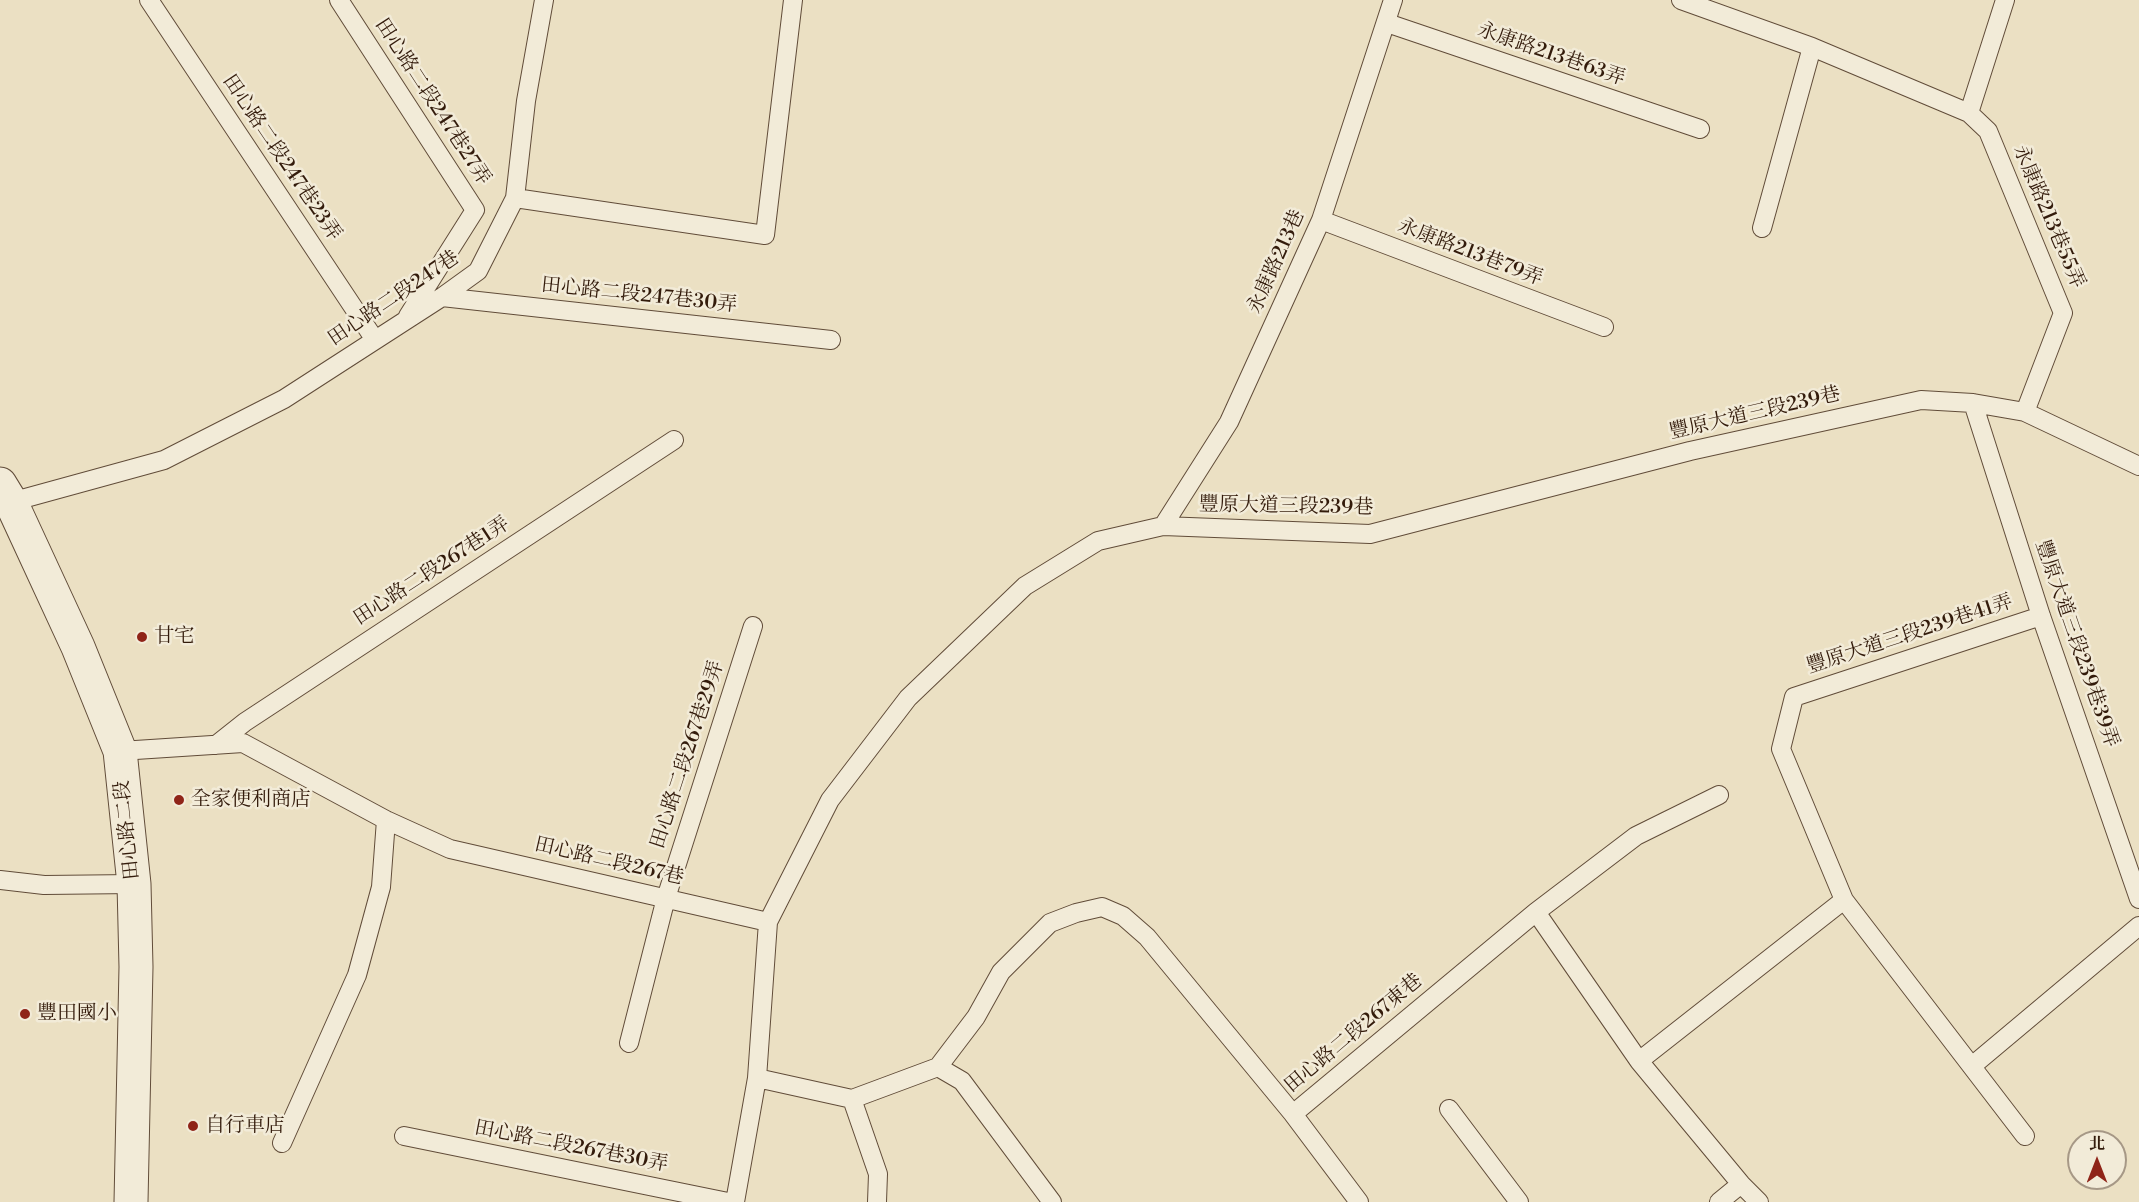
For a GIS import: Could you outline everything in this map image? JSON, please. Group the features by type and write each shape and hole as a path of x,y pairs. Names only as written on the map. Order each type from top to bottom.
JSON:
{"street":[{"name":"田心路二段","path":"4,496 78,647 120,751 134,884 136,967 131,1202"}],"lane":[{"name":"田心路二段247巷23弄","path":"149,0 375,340"},
{"name":"田心路二段247巷27弄","path":"339,0 475,210 405,321"},
{"path":"544,0 526,101 515,198 765,235 792,0"},
{"name":"永康路213巷","path":"1163,526 1229,422 1322,220 1388,23 1393,0"},
{"name":"永康路213巷55弄","path":"1681,0 1812,47 1969,113 1988,131 2063,313 2025,412"},
{"path":"1969,113 2005,0"},
{"name":"永康路213巷63弄","path":"1388,23 1700,129"},
{"path":"1762,228 1812,47"},
{"name":"田心路二段247巷","path":"4,496 164,460 284,399 442,297 478,271 515,198"},
{"name":"永康路213巷79弄","path":"1322,220 1604,327"},
{"name":"田心路二段247巷30弄","path":"442,297 831,340"},
{"name":"豐原大道三段239巷","path":"768,922 830,800 908,698 1025,586 1098,541 1163,526 1370,534 1690,451 1921,400 1973,403 2025,412 2139,466"},
{"name":"豐原大道三段239巷39弄","path":"1973,403 2041,616 2139,899"},
{"name":"田心路二段267巷1弄","path":"216,745 255,715 674,440"},
{"name":"豐原大道三段239巷41弄","path":"2025,1136 1844,900 1781,748 1794,697 2041,616"},
{"name":"田心路二段267巷29弄","path":"629,1043 666,898 753,626"},
{"name":"田心路二段267巷","path":"120,751 243,743 386,820 450,849 768,922"},
{"name":"田心路二段267東巷","path":"938,1067 976,1017 1001,972 1050,923 1102,907 1123,916 1147,937 1293,1114 1536,912 1636,836 1719,795"},
{"path":"282,1143 357,975 381,887 386,820"},
{"path":"0,880 44,885 134,884"},
{"path":"1640,1060 1844,900"},
{"path":"1536,912 1640,1060 1741,1184 1759,1202"},
{"path":"735,1202 757,1078 768,922"},
{"path":"1972,1066 2139,926"},
{"path":"757,1078 852,1099 938,1067 962,1081 1052,1202"},
{"path":"852,1099 878,1174 877,1202"},
{"path":"1449,1109 1519,1202"},
{"path":"1293,1114 1359,1202"},
{"name":"田心路二段267巷30弄","path":"404,1136 728,1202"},
{"path":"1719,1202 1741,1184"}],"place":[{"name":"甘宅","path":"142,637"},
{"name":"全家便利商店","path":"179,800"},
{"name":"豐田國小","path":"25,1014"},
{"name":"自行車店","path":"193,1126"}]}
